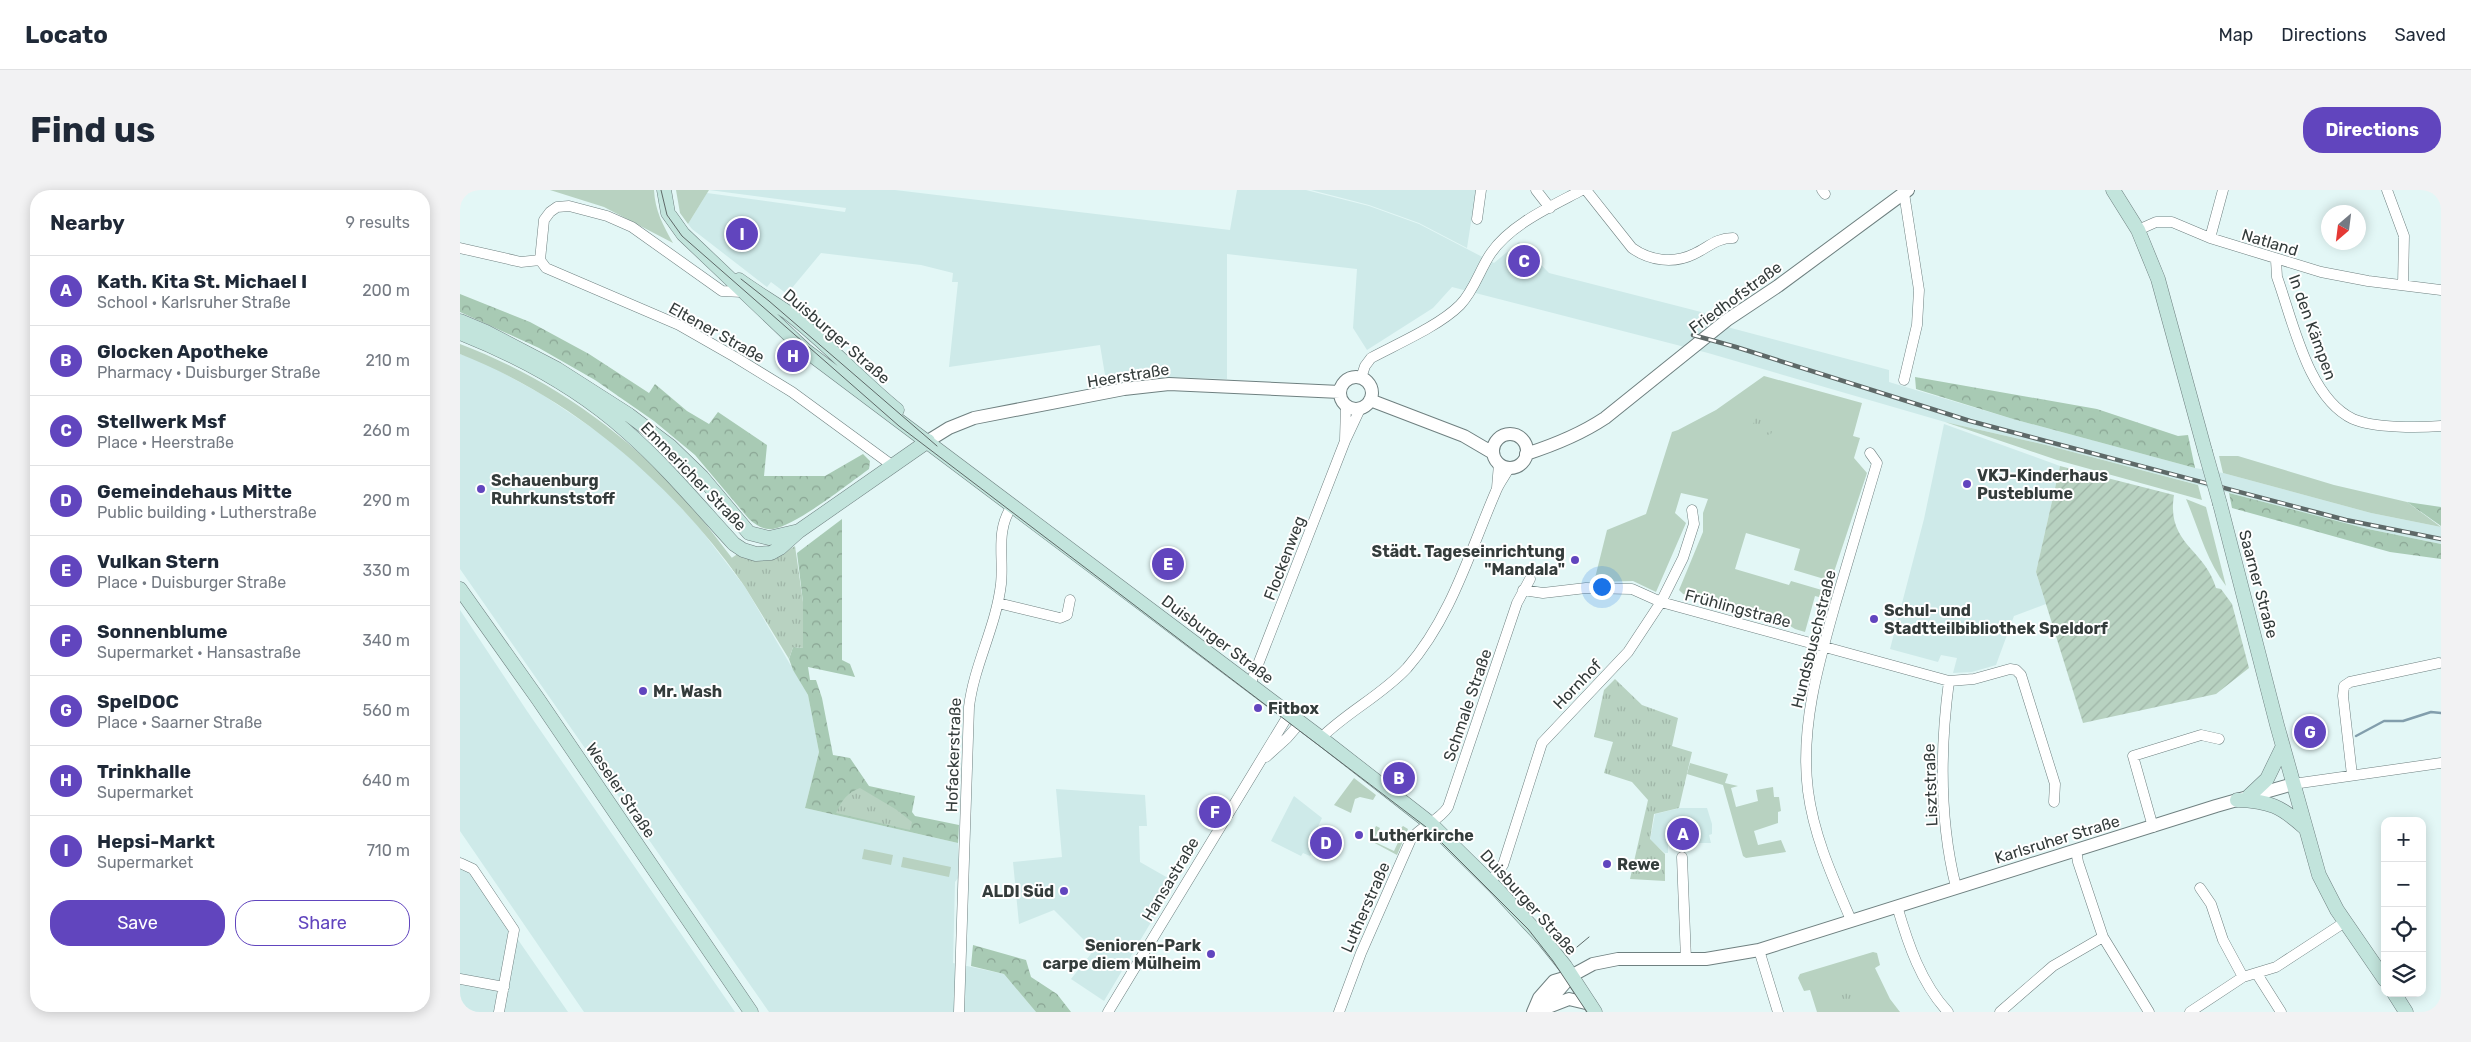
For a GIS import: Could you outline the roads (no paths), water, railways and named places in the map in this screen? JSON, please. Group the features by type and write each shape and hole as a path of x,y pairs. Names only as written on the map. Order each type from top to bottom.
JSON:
{"main road":[{"name":"Duisburger Straße","path":"664,190 665,204 675,224 742,292 805,350 903,425 928,440 1012,506 1321,738 1430,823 1490,882 1545,941 1592,1008"},
{"name":"Saarner Straße","path":"2113,190 2138,230 2158,280 2220,504 2305,828 2324,888 2381,974"},
{"name":"Duisburger Straße","path":"717,265 787,312 846,364 863,382 911,421 928,440"},
{"name":"Emmericher Straße","path":"460,323 486,332 557,369 629,415 670,446 702,477 748,533 769,538 799,530"},
{"name":"Emmericher Straße","path":"460,333 491,346 553,380 626,431 685,488 738,547 756,554 771,553 786,545 799,530 928,440"},
{"name":"Weseler Straße","path":"460,589 543,706 751,1012"},
{"path":"2243,798 2267,779 2283,746"},
{"path":"2243,798 2280,807 2305,828"},
{"path":"2397,997 2406,1012"}],"street":[{"path":"1477,219 1482,190"},
{"path":"1536,190 1550,208"},
{"path":"1361,378 1365,366 1371,358 1449,315 1461,304 1491,252 1500,242 1550,208 1582,190"},
{"path":"1586,190 1632,248 1641,255 1668,260 1680,259 1694,254 1712,242 1723,238 1733,238"},
{"path":"2210,238 2222,190"},
{"path":"2387,190 2404,236 2403,285"},
{"path":"1904,380 1917,325 1919,290 1906,192"},
{"name":"Friedhofstraße","path":"1500,462 1518,465 1526,454 1590,428 1618,409 1727,320 1778,286 1906,192"},
{"path":"460,248 520,262 540,260 544,220 557,207 569,206 608,216 657,243 722,291 742,292"},
{"name":"Natland","path":"2138,230 2164,221 2172,222 2210,238 2276,260 2339,275 2441,290"},
{"name":"Eltener Straße","path":"540,260 553,273 678,325 735,357 792,392 893,466"},
{"name":"In den Kämpen","path":"2276,260 2277,277 2314,379 2332,406 2355,420 2372,423 2441,426"},
{"path":"1361,378 1370,387 1370,400 1360,409 1346,406 1340,392 1347,380 1361,378"},
{"name":"Heerstraße","path":"928,440 949,428 974,418 1124,390 1169,384 1340,392"},
{"path":"1370,400 1464,436 1500,462"},
{"name":"Flockenweg","path":"1345,441 1346,406"},
{"name":"Flockenweg","path":"1250,685 1345,441 1360,409"},
{"name":"Friedhofstraße","path":"1321,738 1380,691 1406,668 1418,653 1458,584 1497,488 1500,462 1498,439 1511,434 1523,441 1555,443"},
{"path":"1464,436 1498,439"},
{"path":"1523,441 1526,454"},
{"name":"Hundsbuschstraße","path":"1851,920 1818,838 1807,778 1808,718 1824,647 1877,463 1870,453"},
{"name":"Hofackerstraße","path":"960,1012 969,707 971,690 998,603 1001,583 1000,538 1004,518 1012,506"},
{"name":"Hornhof","path":"1490,882 1503,865 1542,743 1628,652 1661,602 1683,558 1694,524 1692,510"},
{"name":"Schmale Straße","path":"1430,823 1443,815 1448,807 1523,590 1530,579"},
{"path":"1523,590 1543,593 1586,588 1632,589 1661,602"},
{"path":"998,603 1060,618 1066,615 1070,600"},
{"name":"Frühlingstraße","path":"1661,602 1949,681 1974,679 2010,669 2021,675 2055,784 2054,802"},
{"path":"2352,775 2344,711 2344,686 2350,682 2438,663"},
{"name":"Lisztstraße","path":"1949,681 1944,722 1942,779 1956,887"},
{"name":"Hansastraße","path":"1108,1012 1289,714"},
{"name":"Hansastraße","path":"1259,762 1287,738 1300,723"},
{"path":"2153,827 2132,756 2201,735 2219,739"},
{"name":"Karlsruher Straße","path":"1538,1011 1539,998 1554,981 1571,976 1592,964 1610,960 1686,960 1725,957 1759,950 1956,887 2293,784 2441,763"},
{"name":"Lutherstraße","path":"1339,1012 1361,953 1411,839 1421,828 1430,823"},
{"path":"2076,850 2078,862 2103,938 2149,1012"},
{"path":"1682,857 1686,960"},
{"path":"460,863 472,869 512,926 514,936 499,1012"},
{"path":"2200,888 2211,904 2223,940 2242,977"},
{"path":"1897,906 1910,947 1930,991 1948,1012"},
{"path":"2190,1012 2242,977 2276,967 2345,922"},
{"path":"2000,1012 2053,966 2103,938"},
{"path":"1759,950 1778,1012"},
{"path":"2257,974 2281,1012"},
{"path":"460,979 504,987"},
{"path":"1538,1011 1569,999 1592,1008"}],"waterway":[{"path":"2356,736 2384,721 2403,721 2431,712 2441,713"}],"tram line":[{"path":"661,190 667,215 682,236 899,426 1426,827 1528,929 1553,961 1587,1012"},
{"path":"741,279 937,446"},
{"path":"1577,947 1589,937"}],"railway":[{"path":"1693,335 1970,421 2346,520 2441,539"}],"place":[{"name":"Hepsi-Markt","path":"742,234"},
{"name":"Stellwerk Msf","path":"1524,261"},
{"name":"Trinkhalle","path":"793,356"},
{"name":"VKJ-Kinderhaus Pusteblume","path":"1967,484"},
{"name":"Schauenburg Ruhrkunststoff","path":"481,489"},
{"name":"Städt. Tageseinrichtung \"Mandala\"","path":"1575,560"},
{"name":"Vulkan Stern","path":"1168,564"},
{"name":"Schul- und Stadtteilbibliothek Speldorf","path":"1874,619"},
{"name":"Mr. Wash","path":"643,691"},
{"name":"Fitbox","path":"1258,708"},
{"name":"SpelDOC","path":"2310,732"},
{"name":"Glocken Apotheke","path":"1399,778"},
{"name":"Sonnenblume","path":"1215,812"},
{"name":"Kath. Kita St. Michael I","path":"1683,834"},
{"name":"Lutherkirche","path":"1359,835"},
{"name":"Gemeindehaus Mitte","path":"1326,843"},
{"name":"Rewe","path":"1607,864"},
{"name":"ALDI Süd","path":"1064,891"},
{"name":"Senioren-Park carpe diem Mülheim","path":"1211,954"}]}
